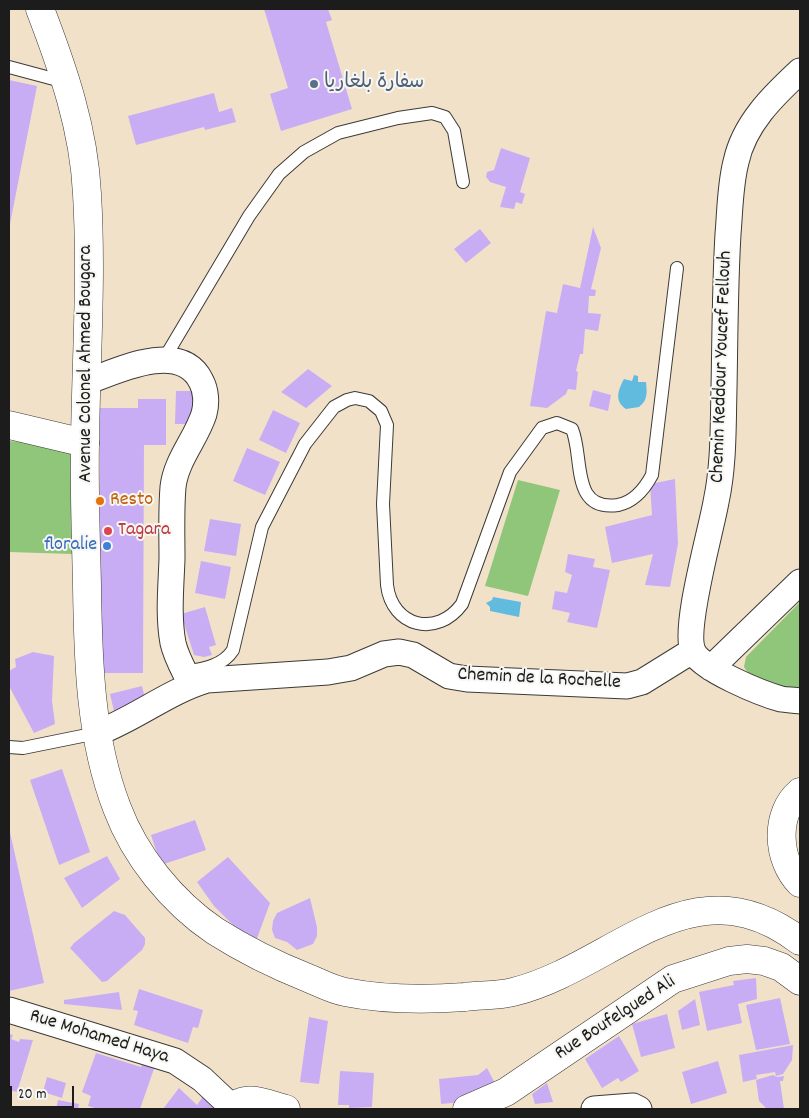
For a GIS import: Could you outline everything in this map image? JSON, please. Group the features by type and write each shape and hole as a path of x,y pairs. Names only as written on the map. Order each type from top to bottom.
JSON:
{"main road":[{"name":"Avenue Colonel Ahmed Bougara","path":"40,9 78,120 88,193 85,443 88,649 97,733 103,765 118,810 134,845 156,877 203,923 240,948 282,968 342,992 414,1000 512,992 572,969 662,920 698,910 731,912 762,919 800,941"},
{"path":"9,425 85,443"},
{"path":"800,792 793,798 783,814 781,837 788,866 800,883"},
{"name":"Rue Boufelgued Ali","path":"467,1109 506,1092 673,979 729,960 747,959 764,961 781,967 800,981"},
{"path":"233,1109 239,1102 248,1100 286,1109"}],"street":[{"name":"Chemin Keddour Youcef Fellouh","path":"692,651 694,605 717,500 723,460 726,262 736,162 747,134 761,110 800,71"},
{"path":"87,382 134,365 164,359 178,361 193,370 199,376 205,393 204,412 190,441 173,485 171,616 174,644 188,679"},
{"path":"712,668 800,582"},
{"path":"692,651 700,661 762,692 782,699 800,701"},
{"name":"Chemin de la Rochelle","path":"97,733 122,724 188,679 208,680 328,672 351,668 384,654 399,652 413,655 449,676 467,679 627,686 642,682 692,651"},
{"name":"Rue Mohamed Haya","path":"9,1010 176,1061 202,1079 233,1109"},
{"path":"594,1109 633,1106 639,1109"}],"lane":[{"path":"9,67 65,82"},
{"path":"164,359 249,216 279,174 304,152 338,133 398,118 432,113 445,117 454,131 463,182"},
{"path":"188,679 229,657 233,650 262,527 305,444 334,407 347,400 354,398 369,401 381,411 387,425 383,504 388,594 396,611 412,622 422,624 440,622 449,618 462,604 510,472 542,428 557,423 572,429 577,442 581,484 590,498 610,505 625,503 634,498 647,484 652,475 676,268"},
{"path":"9,747 23,748 97,733"}],"green space":[{"path":"9,441 71,445 73,554 9,552"},
{"path":"518,480 560,490 528,596 485,586"},
{"path":"800,602 800,694 777,689 761,682 744,667 746,657"}],"water":[{"path":"634,375 638,376 638,382 646,382 646,396 644,402 639,407 626,409 622,406 618,395 624,379 632,381"},
{"path":"493,597 521,602 519,617 490,611 490,607 486,603 492,600"}],"building":[{"path":"264,9 328,9 332,20 326,22 352,109 281,131 270,94 288,88"},
{"path":"9,80 37,86 10,224 9,224"},
{"path":"214,93 219,112 232,108 236,122 205,130 204,127 136,145 128,116"},
{"path":"501,148 530,158 520,192 525,194 522,204 516,202 514,209 500,207 506,187 490,182 486,177 487,172 494,170"},
{"path":"593,227 601,248 591,289 596,290 595,296 589,296 588,313 601,314 598,331 585,329 583,354 580,354 576,371 578,372 576,390 568,389 566,394 547,408 530,406 546,311 557,313 563,284 580,288"},
{"path":"480,229 491,243 466,263 454,249"},
{"path":"308,369 332,386 306,408 281,392"},
{"path":"593,390 611,395 608,411 589,406"},
{"path":"176,391 194,391 193,424 175,424"},
{"path":"138,399 166,399 166,445 144,445 143,673 99,673 100,408 138,408"},
{"path":"273,410 300,423 286,453 259,440"},
{"path":"247,448 280,462 265,495 233,481"},
{"path":"675,479 678,544 670,587 645,585 653,554 612,563 605,527 652,515 650,484"},
{"path":"210,519 241,524 236,556 204,551"},
{"path":"568,554 595,559 593,567 610,570 597,628 567,622 570,613 552,609 555,591 567,593 572,575 565,572"},
{"path":"201,561 231,567 225,599 195,593"},
{"path":"205,607 216,645 209,647 212,655 204,657 194,655 181,614"},
{"path":"33,652 54,656 52,701 55,724 34,733 9,686 9,671 16,667 15,659"},
{"path":"142,686 147,707 115,715 110,694"},
{"path":"62,769 90,852 59,865 30,780"},
{"path":"195,820 206,850 161,865 151,835"},
{"path":"9,828 44,983 9,991"},
{"path":"107,856 120,879 82,908 64,878"},
{"path":"228,857 270,903 256,941 233,925 214,906 197,882"},
{"path":"310,898 317,927 317,936 313,944 297,950 287,942 275,938 272,930 273,921 277,913"},
{"path":"114,911 125,915 145,938 145,944 142,950 107,981 102,982 70,948"},
{"path":"756,978 757,999 738,1004 742,1023 707,1031 699,992 734,985 733,981"},
{"path":"139,989 203,1010 198,1028 193,1027 188,1043 134,1025 138,1011 133,1010"},
{"path":"119,992 122,1010 64,1004 64,1000"},
{"path":"780,998 790,1044 756,1050 746,1005"},
{"path":"695,999 700,1025 682,1030 678,1011"},
{"path":"667,1014 675,1048 641,1057 632,1024"},
{"path":"309,1017 328,1021 319,1084 300,1082"},
{"path":"9,1034 13,1035 11,1039 19,1042 20,1039 33,1040 17,1092 9,1090"},
{"path":"619,1036 639,1071 621,1082 618,1078 602,1088 585,1059"},
{"path":"793,1045 792,1060 783,1074 776,1076 775,1072 756,1075 757,1079 743,1082 739,1055"},
{"path":"96,1053 141,1067 145,1056 157,1060 140,1109 98,1109 88,1106 91,1096 82,1092"},
{"path":"718,1061 727,1093 691,1104 682,1072"},
{"path":"487,1068 496,1085 473,1101 441,1104 439,1079 478,1075"},
{"path":"340,1071 374,1073 372,1107 349,1108 349,1105 338,1105"},
{"path":"773,1075 777,1077 784,1076 783,1081 780,1081 784,1109 767,1109 759,1101 756,1080"},
{"path":"47,1077 66,1083 62,1098 43,1092"},
{"path":"547,1083 553,1102 535,1104 532,1094"},
{"path":"179,1088 197,1105 204,1095 216,1106 214,1109 163,1109"},
{"path":"58,1100 79,1104 78,1109 56,1109"}],"place":[{"name":"سفارة بلغاريا","path":"314,84"},
{"name":"Resto","path":"100,501"},
{"name":"Tagara","path":"108,531"},
{"name":"floralie","path":"107,546"}]}
